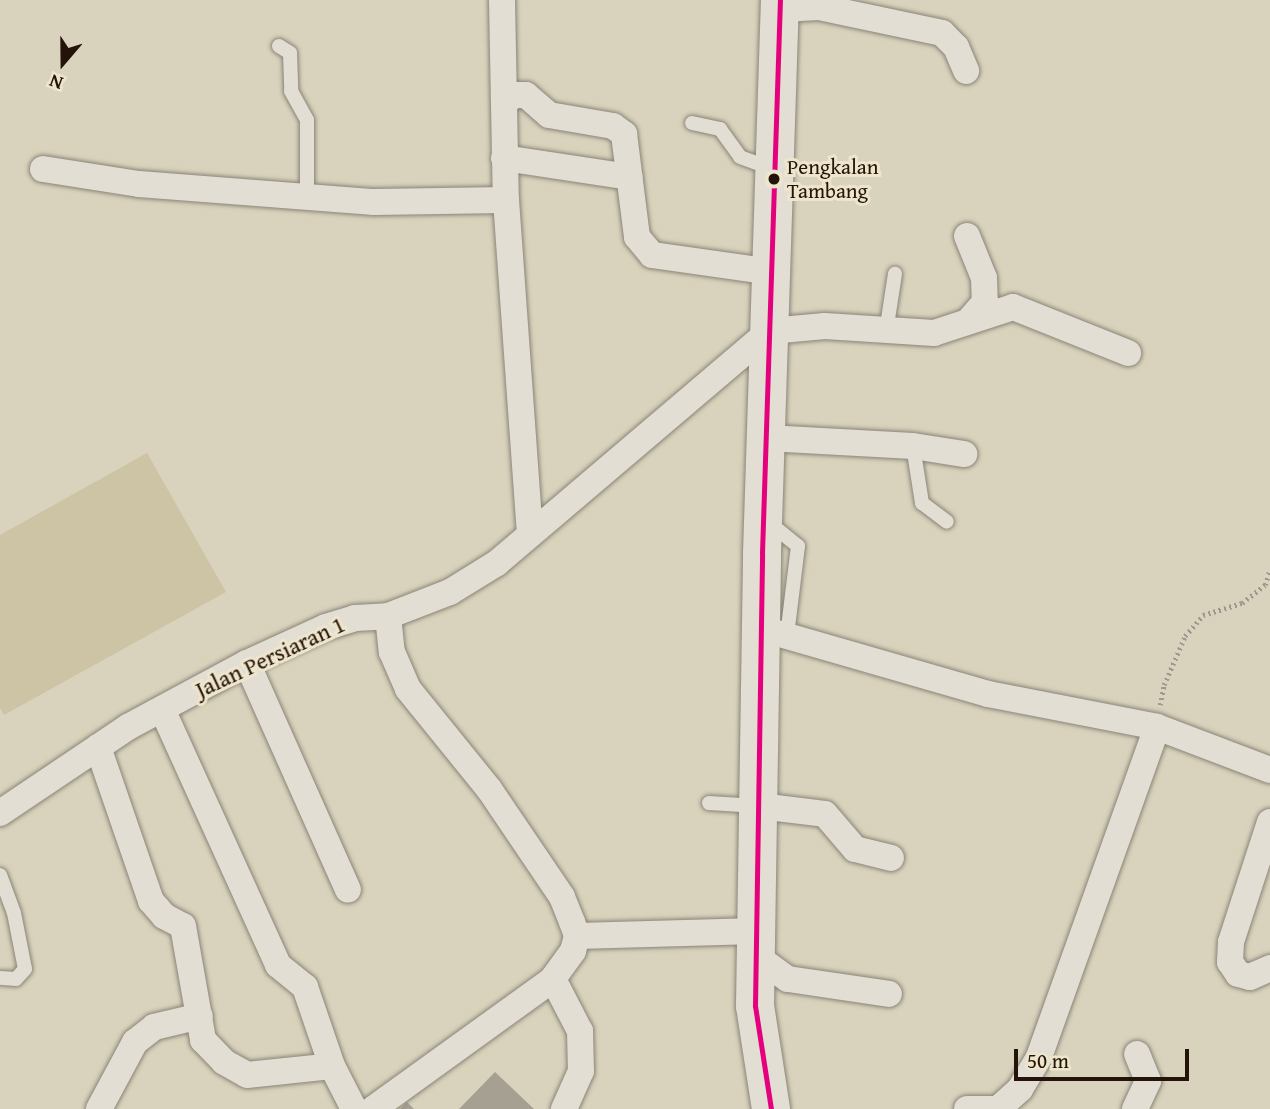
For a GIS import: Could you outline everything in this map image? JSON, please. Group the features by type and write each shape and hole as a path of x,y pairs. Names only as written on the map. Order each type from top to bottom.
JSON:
{"main road":[{"path":"771,1109 755,1006 760,806 775,632 763,518 780,4"}],"street":[{"path":"502,0 506,200 530,534"},
{"path":"780,4 819,8 942,33 956,47 966,71"},
{"path":"503,105 512,95 526,95 549,115 613,126 624,134 638,237 652,255 771,272"},
{"path":"505,158 630,177"},
{"path":"43,169 139,184 374,202 506,200"},
{"path":"967,236 984,278 985,302 971,318"},
{"path":"769,331 825,326 934,333 971,318 1013,307 1128,353"},
{"name":"Jalan Persiaran 1","path":"0,813 97,747 247,663 327,627 355,618 388,616 450,592 497,563 769,331"},
{"path":"767,438 913,446 964,454"},
{"path":"373,1109 553,979 573,951 577,936 562,897 489,789 408,689 392,653 388,616"},
{"path":"775,632 988,694 1157,727 1270,770"},
{"path":"247,663 348,890"},
{"path":"162,709 278,965 306,987 332,1066 354,1109"},
{"path":"998,1109 1020,1088 1038,1057 1157,727"},
{"path":"97,747 151,901 164,916 183,926 202,1040 224,1062 247,1075 332,1066"},
{"path":"760,806 825,814 855,849 891,858"},
{"path":"1270,822 1231,942 1230,962 1238,974 1250,977 1270,968"},
{"path":"1254,877 1270,899"},
{"path":"577,936 757,944 788,979 889,994"},
{"path":"553,979 580,1031 581,1071 564,1109"},
{"path":"99,1109 135,1041 154,1027 200,1016"},
{"path":"1135,1109 1148,1081 1137,1054"},
{"path":"967,1109 991,1109"}],"lane":[{"path":"278,46 290,53 291,91 307,120 307,197"},
{"path":"692,123 720,129 740,157 775,170"},
{"path":"886,332 895,274"},
{"path":"913,446 922,503 947,522"},
{"path":"709,803 760,806"},
{"path":"0,875 11,900 25,969 16,978 0,978"}],"path":[{"path":"1157,727 1164,685 1185,636 1203,615 1242,603 1265,585 1270,570"}],"shaded area":[{"path":"147,453 226,592 4,715 0,708 0,535"}],"building":[{"path":"495,1072 534,1109 459,1109"},
{"path":"407,1102 414,1109 400,1109"}],"transit line":[{"path":"771,1109 755,1006 762,553 780,0"}],"place":[{"name":"Pengkalan Tambang","path":"774,179"}]}
